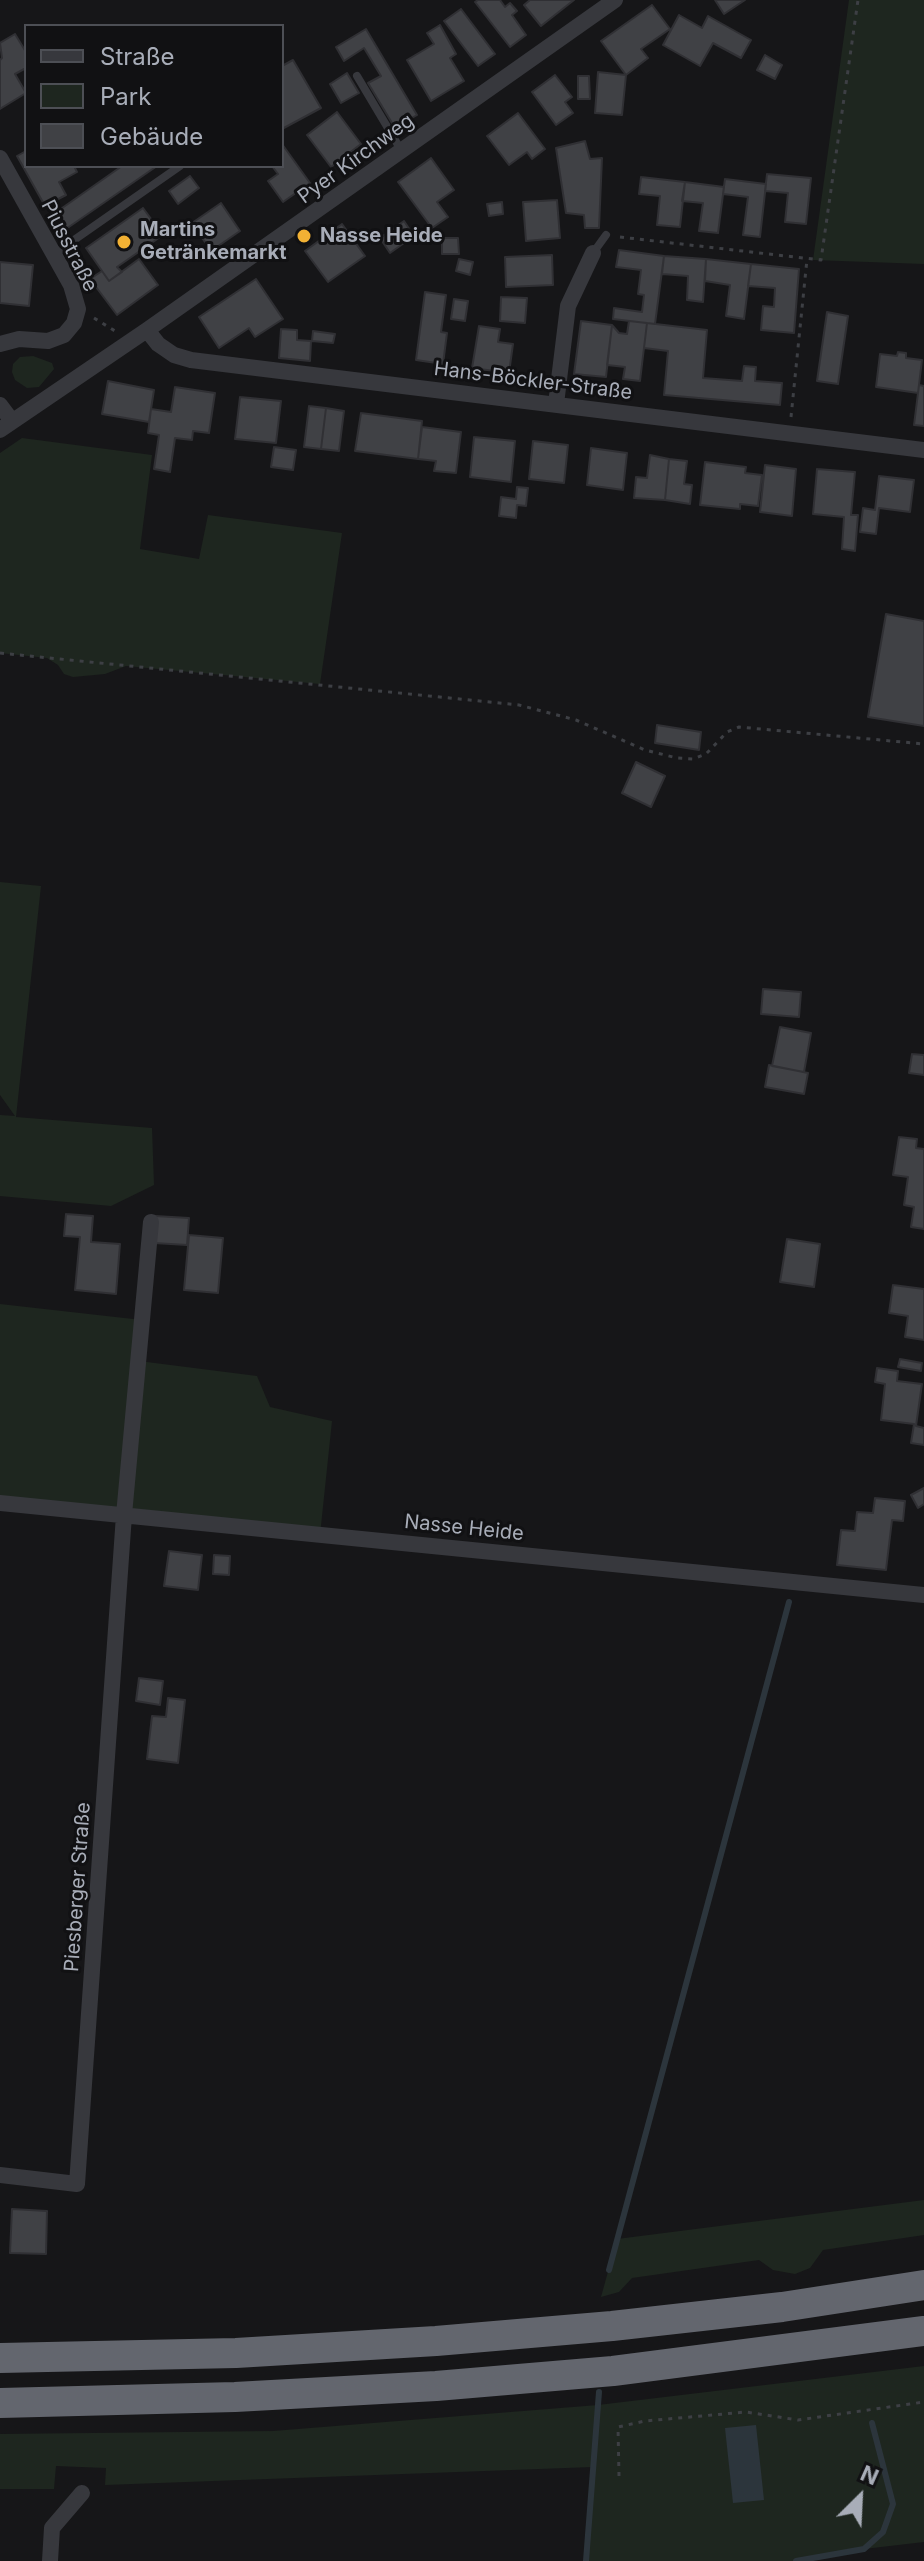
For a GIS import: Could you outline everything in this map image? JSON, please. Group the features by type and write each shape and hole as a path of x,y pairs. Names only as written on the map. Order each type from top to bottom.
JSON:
{"highway":[{"path":"0,2358 236,2353 436,2341 720,2314 924,2285"},
{"path":"0,2403 235,2397 436,2386 613,2371 924,2331"}],"street":[{"name":"Pyer Kirchweg","path":"6,426 132,341 606,2"},
{"name":"Piusstraße","path":"0,158 71,285 78,309 74,323 64,335 48,341 19,339 0,344"},
{"path":"556,404 568,306 593,253"},
{"name":"Hans-Böckler-Straße","path":"147,330 166,350 191,360 924,450"},
{"path":"0,405 6,426"},
{"path":"124,1515 151,1222"},
{"name":"Nasse Heide","path":"0,1503 924,1595"},
{"name":"Piesberger Straße","path":"0,2175 77,2184 124,1515"},
{"path":"50,2561 52,2528 82,2493"}],"lane":[{"path":"357,76 401,150"},
{"path":"54,254 177,168"},
{"path":"593,253 606,235"}],"path":[{"path":"606,235 821,260 858,0"},
{"path":"791,419 807,259"},
{"path":"78,309 132,341"},
{"path":"0,653 519,705 576,720 645,750 677,758 693,759 706,754 727,732 739,727 924,744"},
{"path":"619,2476 618,2427 645,2421 746,2412 775,2418 809,2419 924,2402"}],"green space":[{"path":"849,0 924,0 924,264 813,260"},
{"path":"33,356 52,363 54,369 39,387 27,388 15,380 13,364 20,357"},
{"path":"22,438 152,455 140,549 199,559 208,515 342,533 320,684 126,666 105,674 73,677 64,674 58,665 47,658 0,653 0,453"},
{"path":"0,882 41,886 16,1117 152,1128 154,1185 111,1206 0,1196 0,1115 15,1116 0,1095"},
{"path":"0,1304 142,1320 139,1361 257,1376 270,1407 332,1421 320,1535 0,1503"},
{"path":"924,2200 924,2235 823,2250 810,2268 795,2274 773,2270 759,2260 632,2278 619,2292 601,2297 617,2239"},
{"path":"924,2366 924,2542 796,2561 586,2561 593,2467 105,2485 106,2468 56,2466 54,2489 0,2489 0,2434 273,2431 598,2405"}],"shaded area":[{"path":"756,2425 764,2500 733,2503 725,2428"}],"building":[{"path":"500,0 505,7 510,3 517,11 512,15 526,35 510,47 475,2"},
{"path":"530,0 574,0 541,26 524,5"},
{"path":"715,0 745,0 724,14"},
{"path":"652,5 670,29 641,49 648,58 626,75 601,41"},
{"path":"461,9 495,54 478,66 444,21"},
{"path":"679,15 702,28 708,16 751,40 741,58 713,43 700,66 663,45"},
{"path":"440,25 456,54 450,58 464,81 431,101 407,60 434,44 427,33"},
{"path":"366,29 417,115 395,128 368,83 381,76 364,48 344,61 336,47"},
{"path":"15,34 24,49 24,69 15,74 24,94 0,109 2,58 0,43"},
{"path":"765,55 782,65 775,79 757,70"},
{"path":"293,60 321,108 284,128 284,65"},
{"path":"598,72 626,75 622,115 595,113"},
{"path":"347,73 359,93 341,103 330,84"},
{"path":"555,75 572,97 565,102 573,113 556,125 532,92"},
{"path":"578,76 589,76 590,99 578,99"},
{"path":"337,112 361,144 331,167 307,135"},
{"path":"518,113 545,149 532,159 527,152 509,165 487,136"},
{"path":"585,141 590,159 602,158 599,228 585,228 584,215 566,213 556,148"},
{"path":"284,147 310,183 283,202 268,181 278,174 274,168 284,168"},
{"path":"24,152 24,168 75,168 77,172 59,182 66,195 45,206 17,156"},
{"path":"431,158 454,190 437,202 448,217 432,228 398,182"},
{"path":"119,168 154,168 66,229 55,213"},
{"path":"767,174 811,178 806,224 785,222 788,193 765,191"},
{"path":"190,176 199,188 178,204 169,191"},
{"path":"641,177 685,182 680,227 657,225 660,196 639,194"},
{"path":"725,179 766,184 760,237 743,235 748,197 723,194"},
{"path":"685,182 724,187 718,233 699,231 703,203 682,201"},
{"path":"557,200 560,238 526,241 523,202"},
{"path":"502,202 503,214 489,216 487,204"},
{"path":"221,203 240,231 211,251 192,223"},
{"name":"Martins Getränkemarkt","path":"143,208 163,235 117,267 122,272 109,281 86,248"},
{"path":"404,221 414,236 390,253 380,238"},
{"path":"342,224 365,256 328,282 305,251"},
{"path":"442,238 458,238 459,254 442,254"},
{"path":"619,250 664,256 655,324 613,319 614,308 642,312 644,295 638,294 641,270 616,267"},
{"path":"552,255 553,285 506,287 505,257"},
{"path":"664,256 706,259 703,302 687,300 688,276 662,274"},
{"path":"139,259 158,285 117,315 90,279 102,271 109,281"},
{"path":"459,259 473,262 470,275 456,271"},
{"path":"706,259 751,264 744,319 726,316 730,285 705,281"},
{"path":"0,262 33,265 29,306 0,303"},
{"path":"751,264 799,269 794,333 761,330 763,306 774,307 775,288 748,286"},
{"path":"256,279 283,319 255,337 249,328 219,348 199,317"},
{"path":"425,292 446,295 441,332 447,333 443,364 416,360"},
{"path":"501,297 527,298 525,323 500,321"},
{"path":"454,299 468,301 465,321 451,319"},
{"path":"827,312 848,316 838,384 817,381"},
{"path":"581,321 612,325 606,377 574,374"},
{"path":"629,321 647,323 640,381 623,379 625,367 607,365 612,325 619,333 627,334"},
{"path":"647,323 707,330 703,378 742,381 744,366 756,367 755,381 782,383 780,405 664,395 668,351 644,348"},
{"path":"479,326 500,329 498,342 513,344 509,373 472,368"},
{"path":"281,329 297,330 297,340 311,341 310,361 279,358"},
{"path":"313,331 335,334 333,343 312,341"},
{"path":"898,352 906,353 906,358 922,360 918,393 876,387 880,354 897,356"},
{"path":"108,381 154,390 149,422 102,414"},
{"path":"919,385 924,386 924,426 914,425"},
{"path":"175,387 215,393 209,433 193,431 192,440 175,438 170,472 154,469 159,435 148,433 151,409 171,412"},
{"path":"240,397 281,401 276,443 235,439"},
{"path":"309,406 326,408 321,449 304,447"},
{"path":"326,408 344,411 339,451 321,449"},
{"path":"361,413 422,421 418,459 355,451"},
{"path":"422,427 461,432 456,473 434,471 436,461 418,459"},
{"path":"474,437 515,441 511,482 470,477"},
{"path":"533,441 568,445 564,483 529,479"},
{"path":"274,447 296,450 293,470 271,467"},
{"path":"591,448 627,453 623,490 587,485"},
{"path":"650,455 669,459 665,500 634,498 636,477 647,478"},
{"path":"669,459 687,461 684,484 692,485 690,504 665,500"},
{"path":"705,462 746,467 745,473 762,475 758,506 740,504 740,509 700,505"},
{"path":"765,465 796,469 792,516 760,512"},
{"path":"817,469 855,472 851,515 858,515 855,551 842,549 844,517 813,514"},
{"path":"879,476 914,480 910,512 879,508 876,534 860,532 863,508 875,510"},
{"path":"517,487 528,488 526,506 517,505 516,518 499,516 501,497 516,499"},
{"path":"886,614 924,621 924,726 868,717"},
{"path":"657,725 701,732 699,750 655,743"},
{"path":"636,762 665,776 651,807 622,793"},
{"path":"763,989 801,992 799,1017 761,1014"},
{"path":"780,1027 811,1033 804,1072 772,1066"},
{"path":"912,1054 924,1055 924,1075 909,1073"},
{"path":"769,1065 808,1073 804,1094 765,1087"},
{"path":"899,1137 917,1139 916,1148 924,1149 924,1229 911,1227 914,1207 904,1205 908,1177 893,1175"},
{"path":"66,1214 93,1216 91,1242 120,1244 116,1294 75,1290 80,1237 64,1236"},
{"path":"155,1216 189,1218 187,1245 154,1243"},
{"path":"189,1235 223,1238 218,1293 184,1290"},
{"path":"787,1239 820,1244 814,1287 780,1282"},
{"path":"893,1285 924,1289 924,1340 905,1337 908,1316 889,1313"},
{"path":"900,1359 922,1363 921,1371 898,1367"},
{"path":"877,1368 898,1371 897,1381 922,1384 916,1426 924,1428 924,1445 911,1443 914,1424 881,1420 885,1384 875,1382"},
{"path":"924,1488 924,1504 918,1508 911,1495"},
{"path":"875,1498 905,1501 903,1521 892,1520 886,1570 837,1565 841,1530 855,1531 857,1512 873,1513"},
{"path":"169,1551 202,1555 198,1590 164,1586"},
{"path":"214,1555 230,1556 229,1575 213,1574"},
{"path":"139,1678 163,1681 160,1705 136,1701"},
{"path":"168,1698 185,1700 178,1763 147,1759 152,1716 166,1717"},
{"path":"12,2209 47,2211 46,2254 10,2253"}],"waterway":[{"path":"609,2270 789,1602"},
{"path":"586,2561 599,2392"},
{"path":"796,2561 864,2549 883,2532 893,2504 872,2423"}],"place":[{"name":"Nasse Heide","path":"304,236"},
{"name":"Martins Getränkemarkt","path":"124,242"}]}
